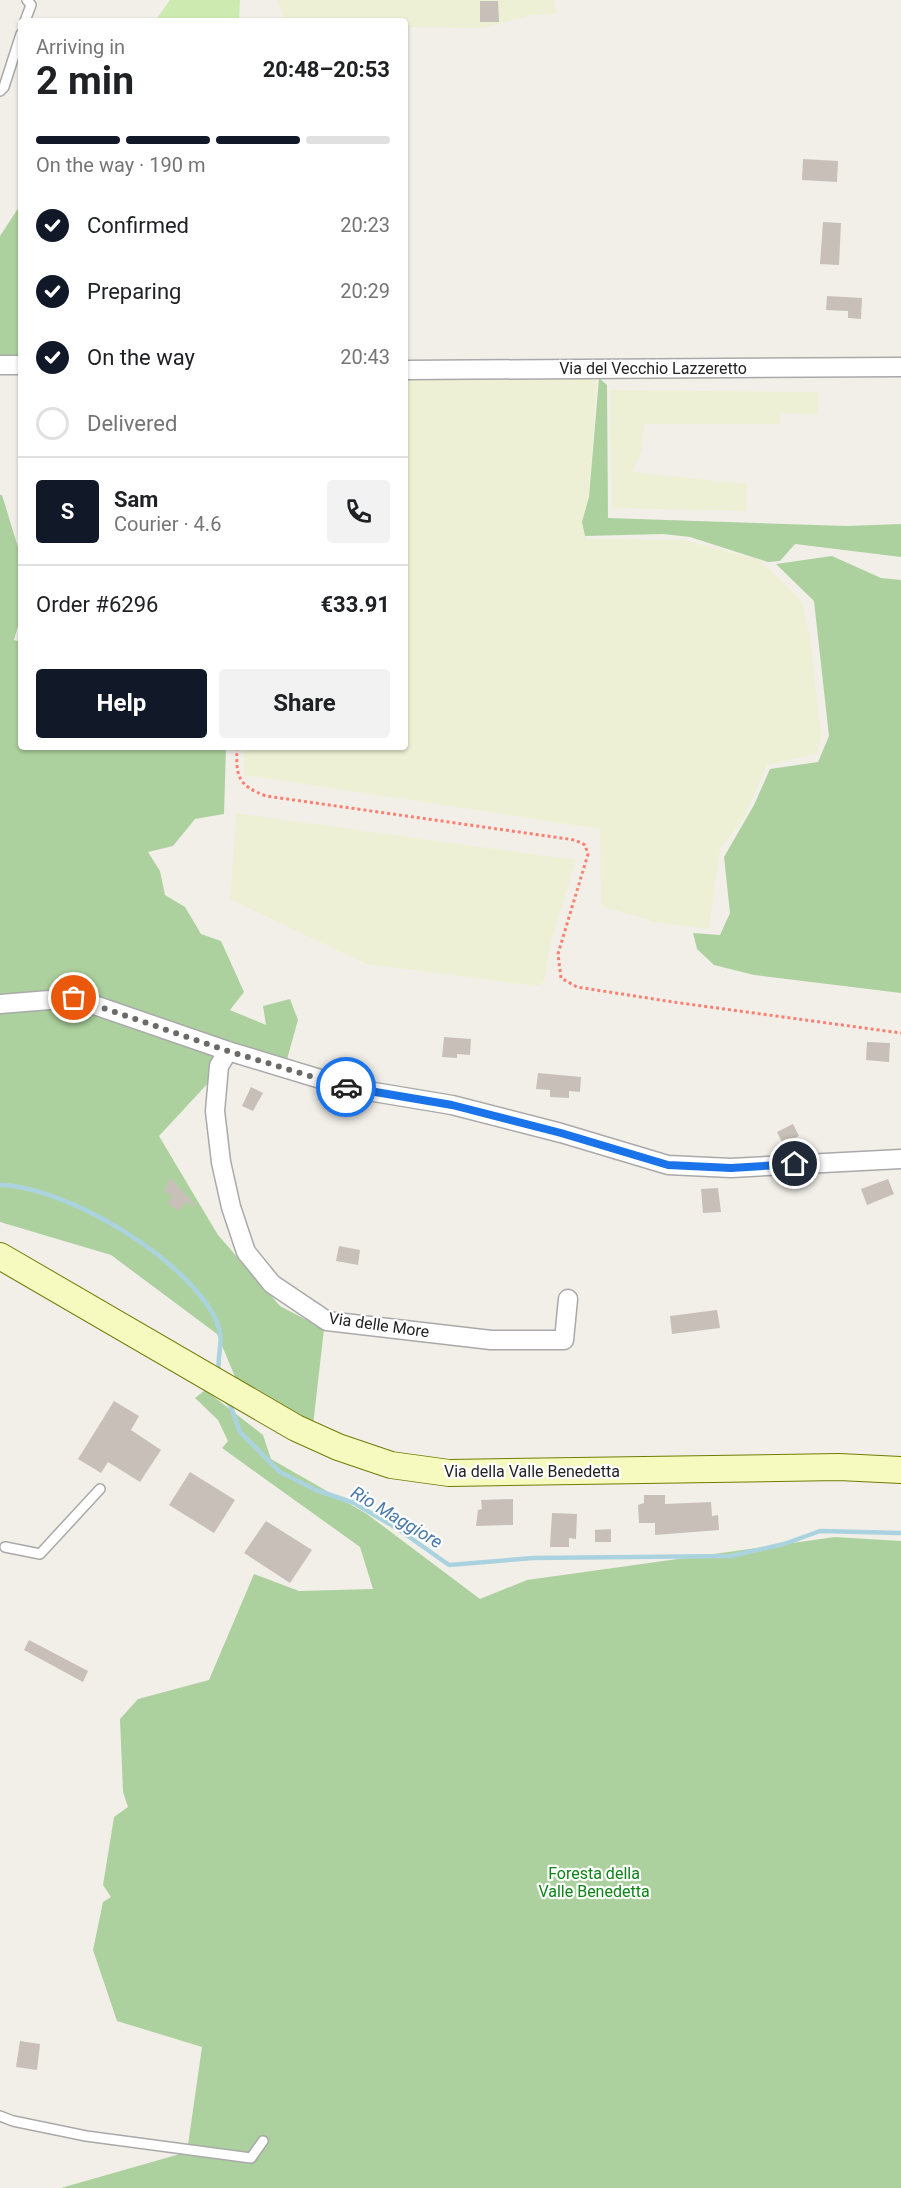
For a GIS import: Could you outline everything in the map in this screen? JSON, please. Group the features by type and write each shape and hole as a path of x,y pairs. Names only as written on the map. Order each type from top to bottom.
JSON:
{"main road":[{"name":"Via della Valle Benedetta","path":"0,1256 296,1428 338,1447 392,1465 449,1473 839,1467 901,1470"}],"street":[{"name":"Via del Vecchio Lazzeretto","path":"408,370 526,364 837,367 877,363 901,367"},
{"path":"0,365 18,365"},
{"path":"0,1004 74,998 228,1051 350,1088 452,1105 561,1133 668,1165 731,1168 901,1159"},
{"name":"Via delle More","path":"228,1051 219,1066 215,1111 221,1162 231,1207 246,1252 272,1284 327,1321 490,1340 564,1340 568,1299"}],"lane":[{"path":"27,0 31,5 27,18"},
{"path":"0,91 4,87 18,43"},
{"path":"5,1558 3,1546 40,1554 100,1489"},
{"path":"0,2116 13,2121 86,2136 251,2158 262,2142"}],"path":[{"path":"237,750 239,777 248,789 266,796 575,840 585,845 588,854 558,954 561,978 577,987 901,1033"}],"green space":[{"path":"170,0 240,0 239,18 157,18"},
{"path":"277,0 555,0 556,14 532,15 482,28 408,27 408,18 284,18"},
{"path":"18,209 18,359 0,360 0,236"},
{"path":"408,376 597,377 586,539 684,540 760,560 802,602 810,637 821,735 817,754 767,765 744,818 720,849 709,929 655,922 601,906 600,829 244,775 244,750 408,750"},
{"path":"599,378 607,385 608,518 846,526 901,524 901,557 795,544 780,561 768,562 690,537 663,534 585,536 582,522 589,497"},
{"path":"610,390 818,392 818,414 781,413 779,424 644,424 642,450 632,472 747,484 747,511 612,508"},
{"path":"0,495 2,495 18,547 18,626 14,640 18,641 18,750 226,750 224,814 195,819 173,846 148,852 160,871 165,895 185,907 201,934 221,941 244,992 230,1010 266,1025 263,1006 290,999 298,1020 286,1063 236,1053 159,1136 218,1235 280,1306 324,1329 313,1425 236,1379 217,1334 111,1255 0,1222"},
{"path":"832,556 881,578 901,580 901,993 754,975 714,965 697,949 693,933 720,935 730,913 724,857 754,805 770,769 818,762 829,736 814,601 776,564"},
{"path":"236,813 576,860 550,945 544,982 537,986 366,964 230,899"},
{"name":"Foresta della Valle Benedetta","path":"205,1390 263,1435 271,1459 367,1514 480,1599 527,1580 835,1537 901,1541 901,2188 61,2188 187,2152 202,2047 117,2021 93,1950 103,1902 111,1897 103,1885 114,1817 128,1807 123,1792 120,1719 138,1699 209,1680 254,1574 299,1591 373,1589 360,1547 222,1448 228,1441 218,1420 195,1398"}],"building":[{"path":"480,1 498,1 499,22 480,22"},
{"path":"803,159 838,161 837,182 802,180"},
{"path":"823,222 841,223 839,265 820,264"},
{"path":"827,296 862,298 861,319 848,318 848,311 826,310"},
{"path":"444,1037 471,1039 470,1055 457,1054 457,1058 442,1057"},
{"path":"867,1042 890,1043 889,1062 866,1060"},
{"path":"538,1073 581,1077 580,1092 569,1091 569,1098 550,1097 550,1090 536,1089"},
{"path":"251,1087 263,1093 253,1111 242,1106"},
{"path":"793,1124 799,1136 783,1144 777,1132"},
{"path":"170,1178 197,1207 186,1202 179,1211 167,1203 173,1196 164,1192"},
{"path":"888,1179 894,1194 867,1205 861,1189"},
{"path":"718,1188 721,1212 703,1213 701,1189"},
{"path":"339,1246 360,1250 358,1265 336,1261"},
{"path":"717,1310 720,1328 672,1334 670,1316"},
{"path":"114,1401 139,1416 131,1430 161,1450 140,1482 108,1462 101,1473 78,1459"},
{"path":"190,1472 235,1500 214,1533 169,1505"},
{"path":"644,1495 665,1495 665,1504 711,1502 712,1516 718,1515 719,1530 655,1535 655,1523 639,1523 638,1505 644,1503"},
{"path":"513,1499 513,1525 476,1526 478,1510 482,1509 481,1500"},
{"path":"552,1513 577,1514 576,1539 569,1538 569,1547 550,1547"},
{"path":"266,1521 312,1550 290,1583 244,1553"},
{"path":"611,1529 611,1542 595,1542 595,1530"},
{"path":"29,1640 88,1671 83,1682 24,1650"},
{"path":"20,2041 40,2044 37,2070 16,2067"}],"waterway":[{"name":"Rio Maggiore","path":"0,1185 28,1189 58,1198 91,1213 123,1230 180,1273 201,1297 216,1320 221,1341 219,1374"},
{"name":"Rio Maggiore","path":"225,1399 231,1407 240,1432 280,1472 316,1490 354,1503 398,1529 449,1565 533,1558 731,1556 784,1544 820,1531 901,1533"}],"way so far":[{"path":"74,998 228,1051 346,1087"}],"route":[{"path":"346,1087 452,1105 561,1133 668,1165 731,1168 795,1164"}]}
